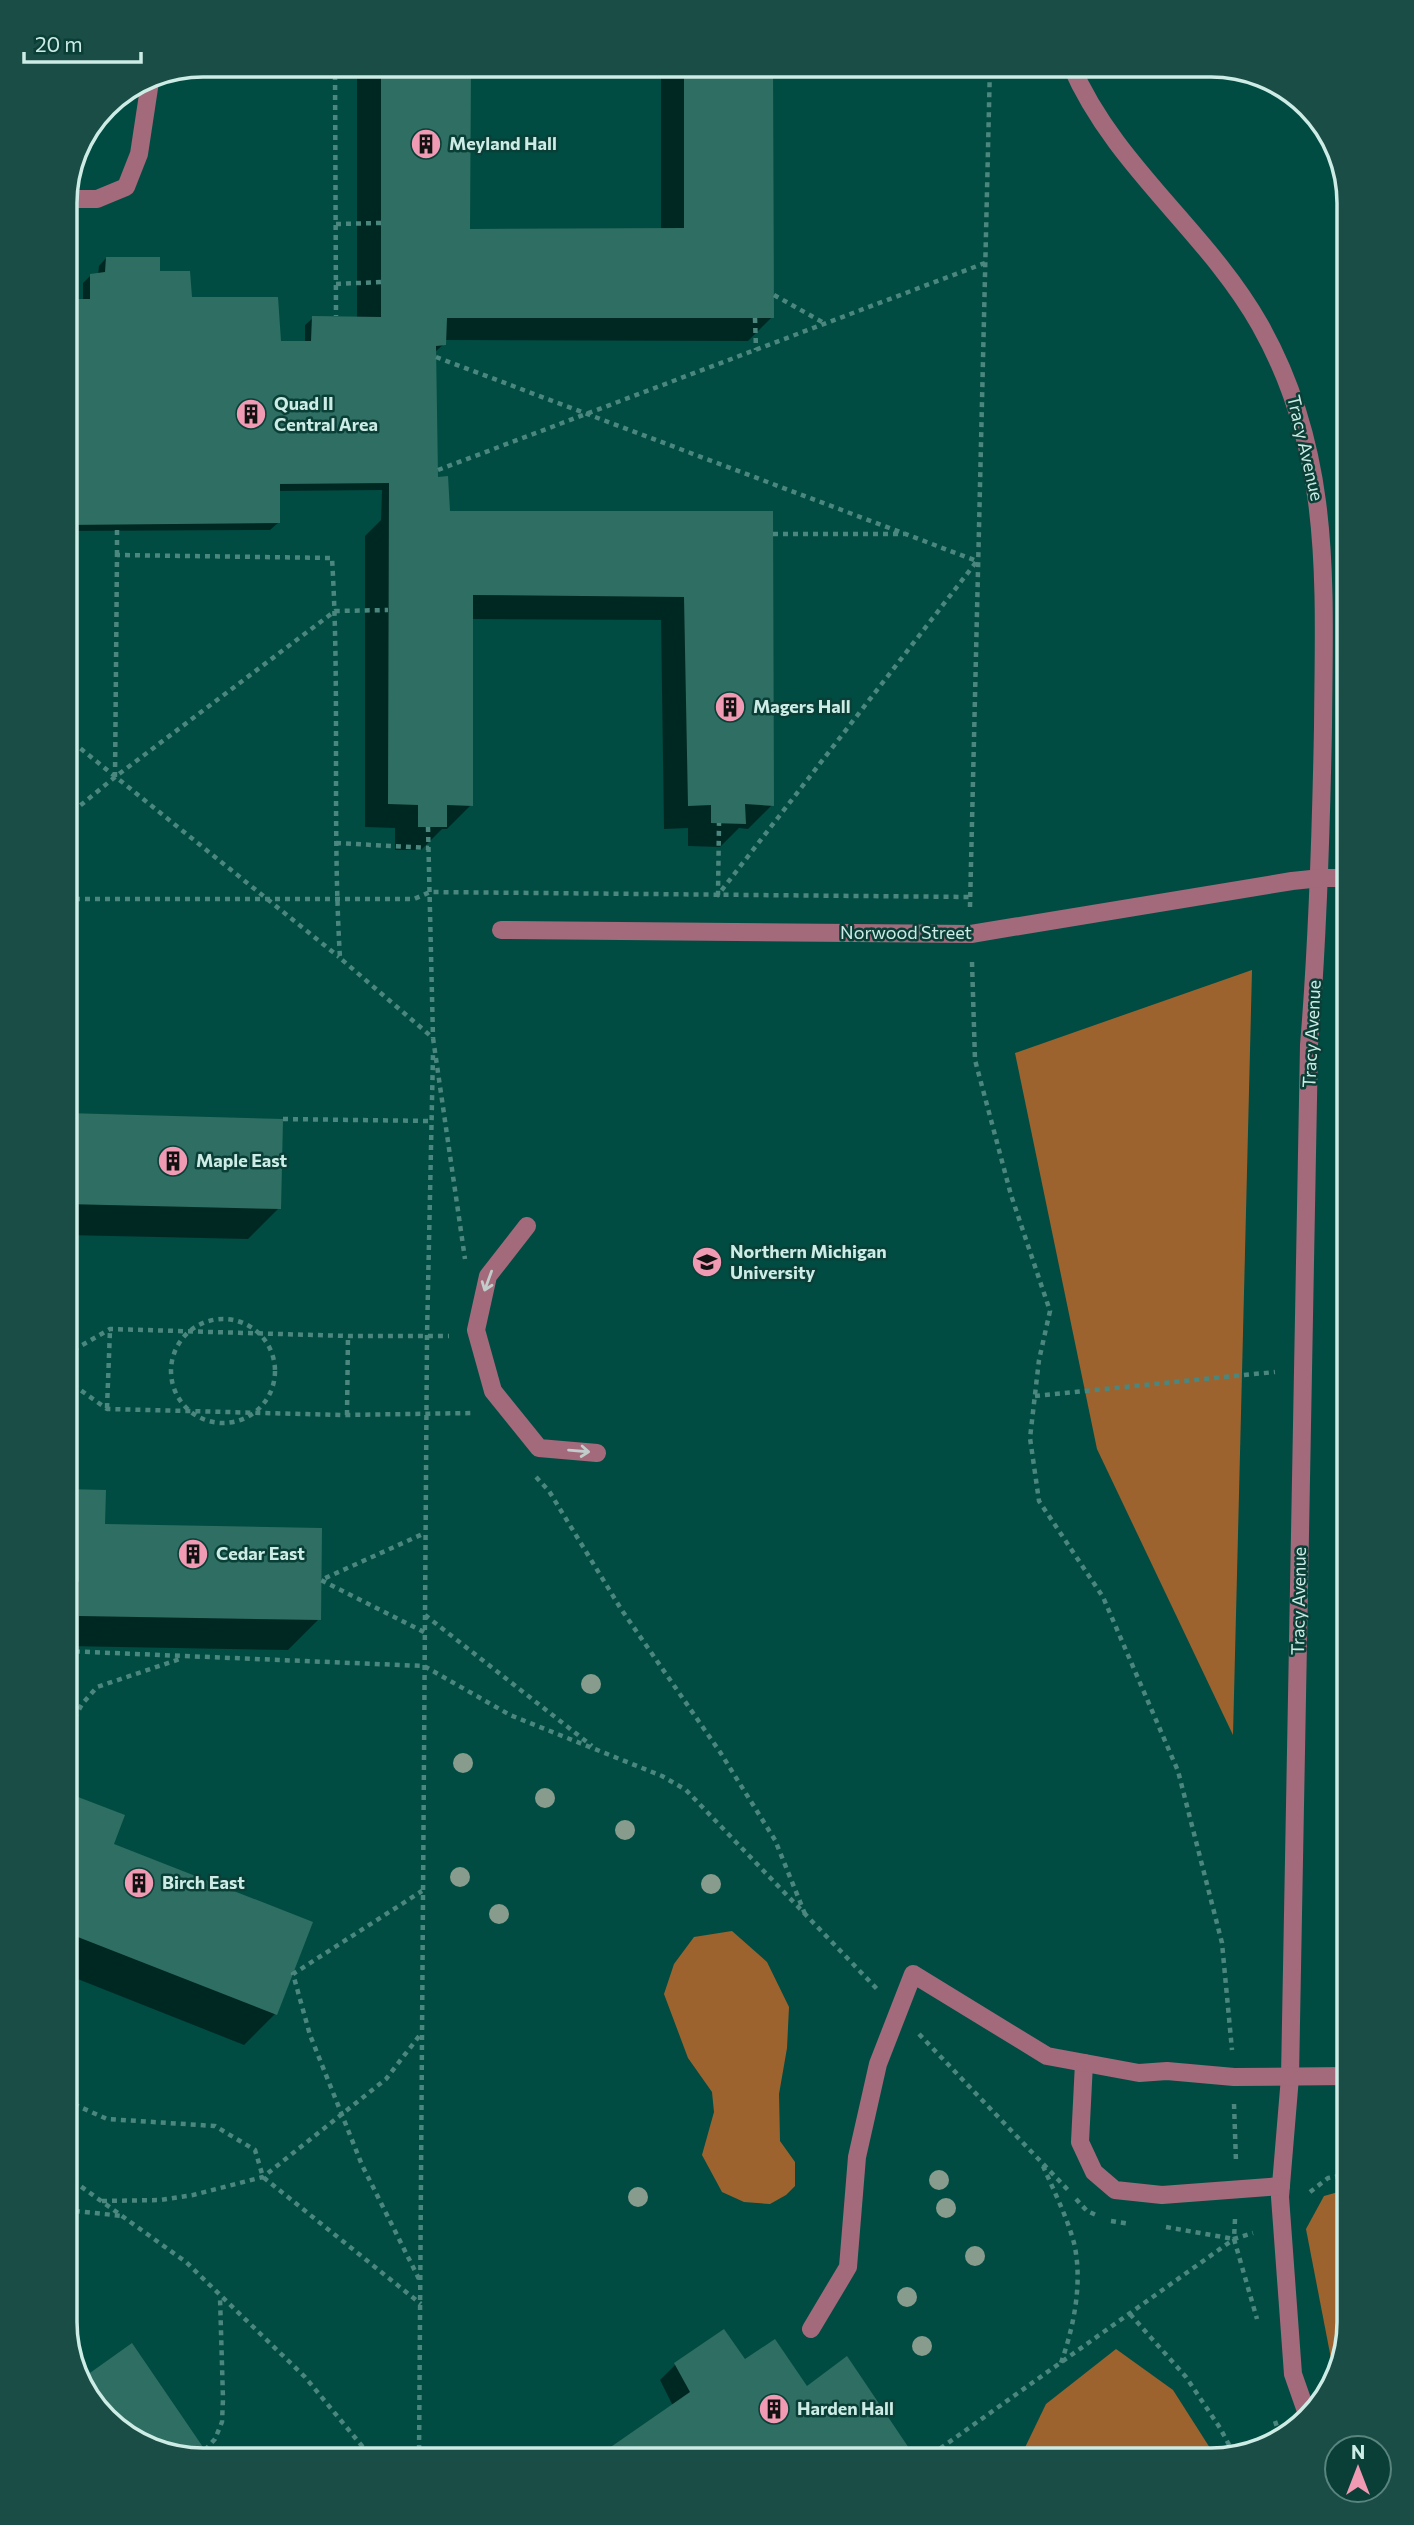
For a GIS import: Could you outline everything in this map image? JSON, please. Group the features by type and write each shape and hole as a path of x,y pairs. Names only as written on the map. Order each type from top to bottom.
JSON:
{"street":[{"name":"Tracy Avenue","path":"1078,77 1109,135 1228,278 1259,322 1283,367 1301,418 1313,468 1320,515 1324,583 1321,878 1309,1045 1290,2077 1281,2186 1293,2374 1304,2407"},
{"path":"77,199 97,199 126,187 139,154 149,89"},
{"name":"Norwood Street","path":"501,930 971,934 1321,878 1337,878"},
{"path":"527,1226 488,1276 476,1330 493,1391 539,1448 597,1453"},
{"path":"811,2329 848,2267 856,2157 878,2064 913,1973 1047,2056 1139,2073 1167,2071 1234,2077 1337,2076"},
{"path":"1084,2063 1080,2142 1094,2172 1115,2189 1162,2195 1281,2186"}],"path":[{"path":"335,77 336,316"},
{"path":"990,77 970,897 975,1060 1011,1195 1050,1311 1040,1360 1030,1438 1039,1502 1103,1597 1178,1771 1222,1943 1234,2077 1237,2189 1234,2239 1258,2322"},
{"path":"336,224 381,223"},
{"path":"438,470 985,263"},
{"path":"336,284 381,282"},
{"path":"774,295 825,324"},
{"path":"755,318 756,350"},
{"path":"436,357 977,561"},
{"path":"115,777 117,524"},
{"path":"773,534 908,534"},
{"path":"117,555 332,558 340,958"},
{"path":"718,895 977,561"},
{"path":"77,808 335,611 388,610"},
{"path":"77,746 340,958 433,1038 465,1262"},
{"path":"718,895 719,823"},
{"path":"419,2448 426,1413 433,1038 428,827"},
{"path":"336,843 429,848"},
{"path":"77,899 414,899 430,892 970,897"},
{"path":"283,1119 431,1121"},
{"path":"215,1320 232,1320 259,1333 271,1349 275,1365 275,1381 268,1398 254,1413 241,1420 224,1423 206,1421 190,1411 179,1399 172,1383 171,1365 176,1348 190,1331 215,1320"},
{"path":"77,1348 110,1329 459,1337"},
{"path":"107,1409 110,1329"},
{"path":"347,1415 348,1336"},
{"path":"1035,1396 1304,1370"},
{"path":"77,1388 107,1409 347,1415 481,1413 477,1407"},
{"path":"534,1474 549,1491 621,1609 720,1752 775,1840 805,1914"},
{"path":"425,1533 321,1580 425,1632"},
{"path":"425,1614 598,1750"},
{"path":"77,1652 424,1666 510,1715 662,1776 686,1790 1087,2211 1116,2223 1143,2225"},
{"path":"77,1714 97,1687 187,1657"},
{"path":"419,2280 362,2165 310,2035 293,1974 423,1891"},
{"path":"102,2201 160,2200 193,2195 263,2177 386,2078 421,2033"},
{"path":"77,2106 107,2119 215,2126 255,2150 263,2177 421,2304"},
{"path":"1042,2162 1066,2219 1076,2260 1077,2292 1061,2363"},
{"path":"941,2448 1234,2239 1282,2222 1312,2190 1328,2178 1337,2177"},
{"path":"77,2183 186,2262 305,2377 363,2448"},
{"path":"77,2211 124,2216"},
{"path":"1156,2226 1234,2239"},
{"path":"207,2448 215,2439 222,2422 220,2296"},
{"path":"1130,2314 1186,2377 1230,2447"},
{"path":"1274,2416 1278,2429"}],"shaded area":[{"path":"1252,970 1233,1735 1097,1449 1015,1053"},
{"path":"732,1931 767,1962 789,2007 787,2048 779,2094 780,2141 795,2162 795,2186 770,2204 744,2202 722,2192 702,2155 714,2112 712,2092 688,2058 664,1994 674,1964 694,1937"},
{"path":"1337,2192 1337,2322 1331,2359 1306,2229 1324,2196"},
{"path":"1116,2349 1173,2390 1210,2448 1025,2448 1046,2404"}],"building":[{"path":"381,77 471,77 470,229 684,228 684,77 773,77 774,318 447,318 446,345 436,346 438,477 448,476 450,511 773,511 774,806 745,804 746,824 711,823 711,805 688,806 684,597 473,595 473,806 447,805 447,827 418,827 418,805 388,804 389,483 280,484 280,523 77,525 77,299 90,299 90,274 105,272 106,257 160,257 160,271 190,271 192,297 278,297 281,341 311,341 312,316 381,317"},
{"name":"Maple East","path":"77,1113 283,1119 281,1209 77,1204"},
{"name":"Cedar East","path":"77,1489 106,1490 105,1524 322,1528 321,1620 79,1616"},
{"name":"Birch East","path":"77,1797 125,1815 114,1844 313,1922 277,2015 77,1937"},
{"name":"Harden Hall","path":"724,2329 745,2359 775,2339 807,2386 847,2356 909,2448 609,2448 690,2392 674,2363"},
{"path":"132,2343 204,2448 178,2446 133,2427 103,2399 89,2374"}],"place":[{"name":"Meyland Hall","path":"426,144"},
{"name":"Quad II Central Area","path":"251,414"},
{"name":"Magers Hall","path":"730,707"},
{"name":"Maple East","path":"173,1161"},
{"name":"Northern Michigan University","path":"707,1262"},
{"name":"Cedar East","path":"193,1554"},
{"name":"Birch East","path":"139,1883"},
{"name":"Harden Hall","path":"774,2409"}]}
